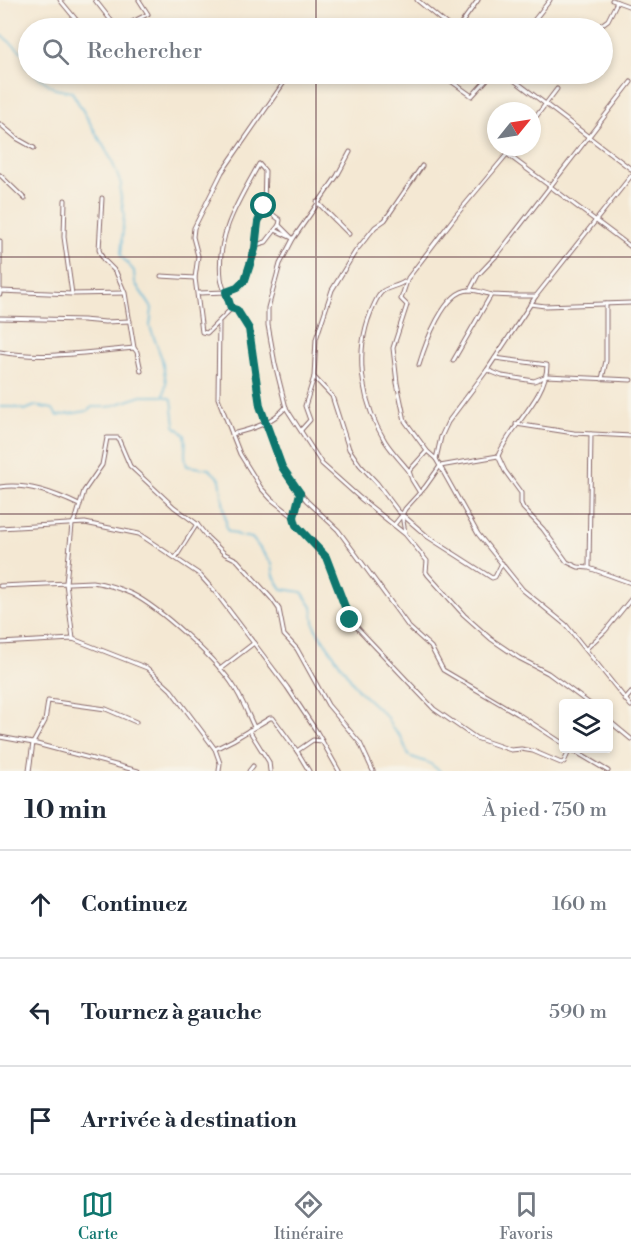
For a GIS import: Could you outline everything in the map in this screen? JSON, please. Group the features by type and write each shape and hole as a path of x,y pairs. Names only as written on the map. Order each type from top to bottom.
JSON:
{"street":[{"path":"60,0 75,18"},
{"path":"95,0 110,18"},
{"path":"139,0 148,14 140,18"},
{"path":"417,0 439,18"},
{"path":"465,18 478,0"},
{"path":"536,18 550,0"},
{"path":"612,0 631,8"},
{"path":"609,18 617,2"},
{"path":"470,290 473,282 498,254 631,82"},
{"path":"231,308 207,333 202,332 199,293 195,278 198,256 193,237 194,228 222,172 284,84"},
{"path":"455,84 472,96 483,84"},
{"path":"519,84 631,169"},
{"path":"541,110 557,89"},
{"path":"0,124 18,140 34,148"},
{"path":"350,152 337,176 293,239 280,264 268,308 268,325 275,364 286,407 322,464 405,534 427,561 428,575 464,615 491,639 519,658 548,673 583,699"},
{"path":"505,156 406,281 401,299 407,305 393,348 405,422 436,459 472,526 523,590 566,625 631,706"},
{"path":"510,156 631,247"},
{"path":"199,293 226,292 237,288 245,280 263,208 265,171 259,164 235,207 222,241 221,277 223,289 226,292 231,308"},
{"path":"301,430 310,420 305,406 314,377 317,333 332,290 355,252 375,227 385,220 422,165"},
{"path":"0,175 25,199"},
{"path":"436,459 441,437 448,422 487,370 530,304 631,176"},
{"path":"102,198 99,250 116,272 125,293 134,348 141,371"},
{"path":"65,200 64,237 72,294"},
{"path":"317,202 349,234"},
{"path":"255,245 266,242 279,225 278,216 263,208"},
{"path":"279,225 293,239"},
{"path":"275,230 293,239"},
{"path":"0,241 0,292 125,293"},
{"path":"161,276 195,278"},
{"path":"406,281 381,293 370,314 364,334 361,362 370,407 380,431 409,471 420,493"},
{"path":"419,365 425,344 444,311 461,292 470,290 490,295 536,296"},
{"path":"453,361 490,295"},
{"path":"530,304 631,303"},
{"path":"602,379 606,361 606,304"},
{"path":"231,308 237,310 249,329 260,406 282,467 300,493 338,530 409,627 431,647 443,670 559,741"},
{"path":"0,318 130,321"},
{"path":"219,323 218,398 240,454 261,488 294,517 300,530 326,557 353,625 434,709 476,738 511,750 533,751 561,763 564,762 568,753"},
{"path":"0,352 75,354 134,348"},
{"path":"495,358 547,364 547,376 539,392 502,445 498,456 505,471 521,493 522,505 565,559 578,567 589,568 631,583"},
{"path":"487,370 502,376 534,381 547,376 631,380"},
{"path":"314,377 332,396 349,448 360,465 402,515 428,537 492,578 495,577 502,563"},
{"path":"232,435 266,423 277,417 286,407"},
{"path":"516,424 591,434 631,436"},
{"path":"589,568 591,434"},
{"path":"73,639 66,583 72,525 84,491 102,465 107,438 118,438 130,466 179,511 197,524 200,530 225,554 237,560 276,604 281,613 284,635 297,650 328,705 360,743 373,771"},
{"path":"409,471 427,451"},
{"path":"393,525 440,466 498,456"},
{"path":"0,487 28,487 44,490 79,506"},
{"path":"294,517 300,493"},
{"path":"402,515 405,534"},
{"path":"0,528 85,523 139,534 200,574 287,687 339,771"},
{"path":"176,557 197,524"},
{"path":"0,586 104,584 132,594 188,636 220,669 240,697 254,727"},
{"path":"586,649 605,631 631,599"},
{"path":"0,643 73,639 136,663 153,673 171,690 214,748 221,770"},
{"path":"220,669 254,643"},
{"path":"626,700 631,693"},
{"path":"29,771 33,743 45,720 48,701 106,709 136,722"},
{"path":"214,748 273,718 309,771"},
{"path":"613,724 631,740"},
{"path":"249,730 269,762 270,771"},
{"path":"0,737 33,743 138,771"},
{"path":"297,751 314,740 322,741"},
{"path":"577,753 608,771"},
{"path":"249,771 253,766"}],"waterway":[{"path":"0,34 18,49"},
{"path":"48,84 55,89 72,92 111,159 121,184 120,192 124,213 121,256 134,271 135,283 152,308 150,327 162,359 166,382 164,396 172,399 175,426 185,435 187,466 209,469 220,479 227,530 252,538 272,564 274,576 282,589 302,592 312,607 315,628 359,691 386,716 392,728 401,737 409,756 429,763 440,771"},
{"path":"0,407 25,410 35,406 53,409 57,416 87,411 92,407 108,407 142,396 163,396"}],"route":[{"path":"264,206 258,222 255,249 245,280 237,288 226,292 231,308 237,310 249,329 260,406 282,467 300,493 294,517 296,525 326,557 350,620"}]}
